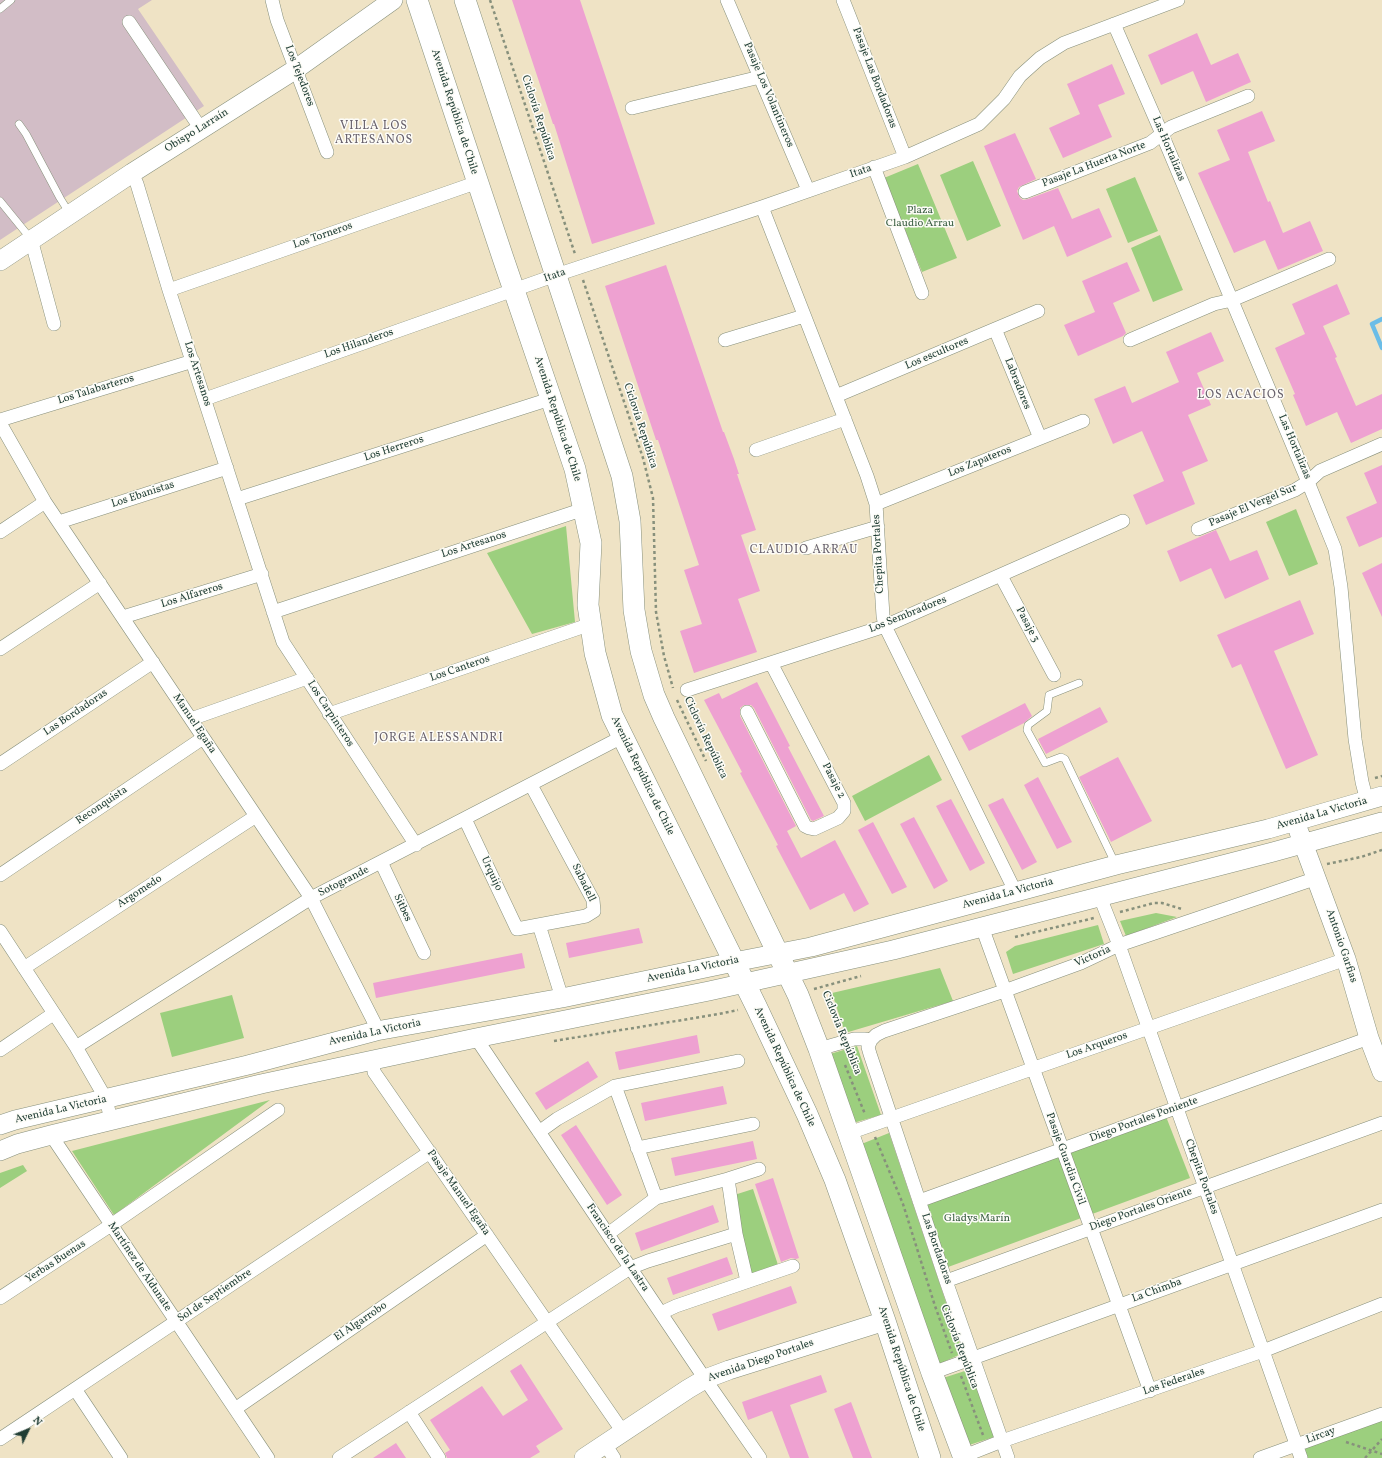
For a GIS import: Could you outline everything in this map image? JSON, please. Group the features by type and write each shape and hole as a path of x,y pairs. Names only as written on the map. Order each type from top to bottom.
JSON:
{"main road":[{"name":"Obispo Larraín","path":"0,261 132,173 296,69 393,0"},
{"name":"Avenida República de Chile","path":"417,0 550,399 575,469 591,543 588,605 595,653 612,715 807,1114 835,1180 885,1321 930,1458"},
{"path":"465,0 622,476 630,521 634,610 646,671 664,718 777,953 796,972 828,1047 849,1133 932,1373 964,1457"},
{"name":"Avenida La Victoria","path":"0,1125 15,1120 248,1065 376,1031 562,998 811,947 1015,891 1296,821 1375,799"},
{"name":"Antonio Garfias","path":"1296,821 1303,844 1317,878 1346,959 1369,1038 1382,1072"},
{"name":"Avenida La Victoria","path":"0,1151 51,1134 261,1084 476,1038 709,991 893,950 1303,844 1382,822"},
{"name":"Avenida Diego Portales","path":"584,1458 609,1451 623,1432 688,1389 705,1380 729,1370 885,1321"}],"street":[{"name":"Los Tejedores","path":"272,0 327,152"},
{"name":"Pasaje Los Volantineros","path":"727,0 808,190"},
{"name":"Pasaje Las Bordadoras","path":"843,0 905,157"},
{"name":"Itata","path":"514,290 762,207 905,157 979,124 1004,99 1020,76 1040,58 1064,43 1178,0"},
{"path":"129,22 201,129"},
{"name":"Las Hortalizas","path":"1114,24 1232,300 1335,549 1338,565 1355,739 1362,782 1375,799"},
{"path":"632,108 760,77"},
{"name":"Pasaje La Huerta Norte","path":"1025,192 1150,143 1171,127 1248,96"},
{"path":"874,167 922,293"},
{"name":"Los Artesanos","path":"132,173 137,184 169,290 262,574"},
{"name":"Los Torneros","path":"169,290 478,182"},
{"name":"Chepita Portales","path":"762,207 867,476 876,504 883,616 885,626 1015,891"},
{"path":"31,239 54,324"},
{"path":"1130,340 1214,304 1232,300 1329,259"},
{"name":"Los Hilanderos","path":"205,398 514,290"},
{"name":"Los escultores","path":"836,396 1038,312"},
{"path":"725,340 804,316"},
{"name":"Labradores","path":"995,330 1040,438"},
{"name":"Los Talabarteros","path":"0,420 192,361"},
{"name":"Los Herreros","path":"237,499 550,399"},
{"path":"756,450 845,419"},
{"name":"Los Zapateros","path":"876,504 1083,421"},
{"name":"Manuel Egaña","path":"0,423 45,502 311,898 374,1022 376,1031"},
{"name":"Pasaje El Vergel Sur","path":"1198,529 1295,490 1308,482 1320,471 1382,444"},
{"name":"Los Ebanistas","path":"59,522 227,468"},
{"path":"0,532 45,502"},
{"name":"Los Artesanos","path":"273,612 584,509"},
{"name":"Los Sembradores","path":"679,693 885,626 1123,522"},
{"path":"806,548 878,527"},
{"name":"Los Carpinteros","path":"262,574 283,642 416,845"},
{"name":"Los Alfareros","path":"122,617 262,574"},
{"name":"Pasaje 3","path":"1000,576 1054,675"},
{"path":"0,650 100,583"},
{"name":"Los Canteros","path":"330,714 591,624"},
{"name":"Las Bordadoras","path":"0,764 153,662"},
{"name":"Pasaje 2","path":"747,712 805,826 814,828 838,818 844,811 844,803 771,663"},
{"path":"191,719 307,678"},
{"name":"Sotogrande","path":"76,1047 311,898 416,845 622,737"},
{"name":"Reconquista","path":"0,875 203,738"},
{"name":"Sabadell","path":"517,929 586,916 594,911 593,900 531,785"},
{"name":"Argomedo","path":"24,968 256,816"},
{"name":"Urquijo","path":"465,819 517,929"},
{"name":"Sitbes","path":"381,862 424,953"},
{"name":"Victoria","path":"871,1040 876,1035 884,1031 1004,991 1081,963 1119,945 1317,878"},
{"name":"Chepita Portales","path":"1100,896 1119,945 1301,1458"},
{"path":"539,925 562,998"},
{"name":"Pasaje Guardia Civil","path":"982,927 1150,1391"},
{"path":"0,931 76,1047 106,1099 111,1120"},
{"name":"Los Arqueros","path":"849,1133 1346,959"},
{"path":"0,1050 53,1014"},
{"name":"Francisco de la Lastra","path":"476,1038 705,1380 760,1458"},
{"path":"828,1047 854,1039 864,1038 871,1040"},
{"name":"Diego Portales Poniente","path":"919,1201 1369,1038"},
{"name":"Las Bordadoras","path":"871,1040 868,1047 870,1054 946,1281 1008,1458"},
{"name":"Pasaje Manuel Egaña","path":"373,1060 374,1072 623,1432"},
{"path":"539,1132 557,1119 616,1086 738,1061"},
{"path":"616,1086 656,1198"},
{"name":"Yerbas Buenas","path":"0,1298 111,1225 278,1110"},
{"name":"Diego Portales Oriente","path":"946,1281 1382,1123"},
{"path":"637,1148 753,1124"},
{"name":"Martínez de Aldunate","path":"51,1134 268,1458"},
{"name":"Sol de Septiembre","path":"0,1439 430,1152"},
{"path":"608,1234 656,1198 728,1179 759,1169"},
{"path":"728,1179 736,1234 747,1281"},
{"name":"La Chimba","path":"932,1373 1382,1210"},
{"path":"338,1458 548,1323 630,1268 736,1234"},
{"name":"El Algarrobo","path":"235,1409 487,1236"},
{"path":"661,1313 676,1306 793,1266"},
{"name":"Los Federales","path":"964,1457 1002,1441 1263,1351 1382,1304"},
{"path":"75,1389 121,1458"},
{"path":"409,1412 439,1458"},
{"name":"Lircay","path":"1260,1458 1382,1414"}],"lane":[{"path":"0,9 12,0"},
{"path":"19,124 70,214"},
{"path":"0,201 31,239"},
{"path":"1079,683 1049,695 1047,711 1028,725 1027,730 1045,763 1062,757 1065,759 1116,865"}],"path":[{"name":"Ciclovía República","path":"490,0 643,458 653,498 656,612 664,656 710,768"},
{"name":"Ciclovía República","path":"796,972 817,995"},
{"name":"Ciclovía República","path":"828,1047 870,1126 903,1204 935,1306 988,1447"},
{"path":"1323,1435 1382,1454"},
{"path":"1365,1458 1382,1439"}],"shaded area":[{"path":"0,0 152,0 138,9 204,106 0,240"}],"green space":[{"path":"973,161 1001,226 967,241 940,175"},
{"name":"Plaza Claudio Arrau","path":"918,164 957,258 922,272 884,178"},
{"path":"1135,177 1158,231 1128,243 1106,189"},
{"path":"1160,235 1183,290 1153,302 1131,248"},
{"path":"1296,509 1318,564 1289,576 1266,522"},
{"path":"566,526 575,622 532,634 487,553"},
{"path":"929,755 942,780 865,821 852,796"},
{"path":"1156,913 1177,917 1126,936 1120,921"},
{"path":"1098,925 1104,944 1013,974 1006,952 1015,946"},
{"path":"940,968 953,1001 845,1033 832,993"},
{"path":"232,995 244,1038 172,1057 160,1013"},
{"path":"857,1046 881,1115 853,1123 830,1054"},
{"path":"270,1100 114,1215 72,1151"},
{"name":"Gladys Marín","path":"1165,1114 1190,1178 940,1270 920,1202"},
{"path":"889,1133 963,1353 939,1364 859,1145"},
{"path":"23,1165 27,1171 0,1188 0,1173"},
{"path":"753,1189 779,1268 742,1280 728,1197"},
{"path":"971,1369 994,1437 966,1446 943,1378"},
{"path":"1382,1418 1382,1458 1301,1458 1297,1448"}],"building":[{"path":"512,0 580,0 655,224 592,244 554,124"},
{"path":"1197,33 1211,65 1238,53 1251,82 1206,102 1193,71 1161,85 1148,55"},
{"path":"1112,64 1125,94 1098,105 1112,137 1063,158 1049,128 1080,114 1067,84"},
{"path":"1262,111 1275,141 1248,152 1268,202 1270,201 1283,233 1310,221 1323,251 1278,270 1265,240 1234,253 1198,173 1230,160 1217,130"},
{"path":"1015,133 1036,179 1019,187 1017,191 1020,198 1023,200 1028,199 1058,188 1072,219 1099,208 1112,237 1067,257 1054,226 1023,240 984,146"},
{"path":"1127,262 1140,291 1113,303 1126,333 1123,336 1078,356 1064,325 1095,312 1082,281"},
{"path":"666,265 723,432 734,459 739,474 737,474 756,530 741,535 760,591 738,599 757,652 694,673 680,631 702,624 684,570 699,565 605,286"},
{"path":"1337,284 1350,314 1323,326 1337,357 1335,358 1356,406 1382,394 1382,429 1351,443 1337,412 1306,426 1293,395 1295,394 1275,348 1305,334 1292,304"},
{"path":"1211,332 1224,361 1197,373 1211,405 1188,415 1208,461 1182,472 1195,504 1146,525 1133,495 1164,481 1142,431 1113,444 1094,399 1125,386 1132,403 1179,382 1166,352"},
{"path":"1382,465 1382,537 1359,547 1346,517 1377,503 1364,473"},
{"path":"1216,530 1230,561 1257,550 1269,579 1225,599 1211,568 1180,582 1167,551"},
{"path":"1382,563 1382,617 1362,573"},
{"path":"1300,600 1314,634 1274,651 1318,755 1286,769 1241,664 1232,668 1217,635"},
{"path":"757,682 790,746 788,747 824,816 813,821 811,820 754,708 751,705 744,705 740,708 740,716 796,826 787,831 801,858 835,840 869,904 854,912 844,893 810,910 776,846 778,845 740,773 742,772 704,700 719,693 722,699"},
{"path":"1025,703 1032,716 1024,723 969,751 961,736"},
{"path":"1100,707 1108,722 1046,754 1038,739"},
{"path":"1118,757 1152,821 1111,842 1079,777"},
{"path":"1038,777 1072,842 1057,849 1024,785"},
{"path":"1003,798 1037,862 1022,870 988,805"},
{"path":"951,799 985,863 970,871 936,806"},
{"path":"914,817 948,881 934,889 900,824"},
{"path":"873,822 907,887 892,894 858,830"},
{"path":"639,928 643,943 569,958 566,943"},
{"path":"522,953 525,968 376,998 373,983"},
{"path":"697,1035 700,1053 619,1070 615,1052"},
{"path":"588,1061 598,1077 546,1110 535,1093"},
{"path":"723,1086 727,1104 645,1121 641,1103"},
{"path":"576,1125 622,1195 607,1205 561,1135"},
{"path":"753,1141 757,1159 675,1176 671,1158"},
{"path":"773,1178 799,1258 791,1258 781,1262 755,1184"},
{"path":"713,1205 719,1222 641,1251 635,1233"},
{"path":"727,1257 733,1274 673,1295 667,1278"},
{"path":"791,1286 797,1303 718,1331 712,1314"},
{"path":"521,1364 563,1429 536,1446 540,1452 530,1458 447,1458 445,1453 450,1450 430,1420 482,1386 503,1416 528,1400 510,1371"},
{"path":"821,1375 827,1392 790,1405 809,1458 790,1458 772,1411 748,1420 742,1402"},
{"path":"851,1402 872,1458 853,1458 834,1409"},
{"path":"396,1443 406,1458 373,1458"}],"waterway":[{"path":"1382,319 1372,324 1382,348"}],"district":[{"name":"VILLA LOS ARTESANOS","path":"374,134"},
{"name":"LOS ACACIOS","path":"1241,396"},
{"name":"CLAUDIO ARRAU","path":"804,551"},
{"name":"JORGE ALESSANDRI","path":"439,739"}]}
